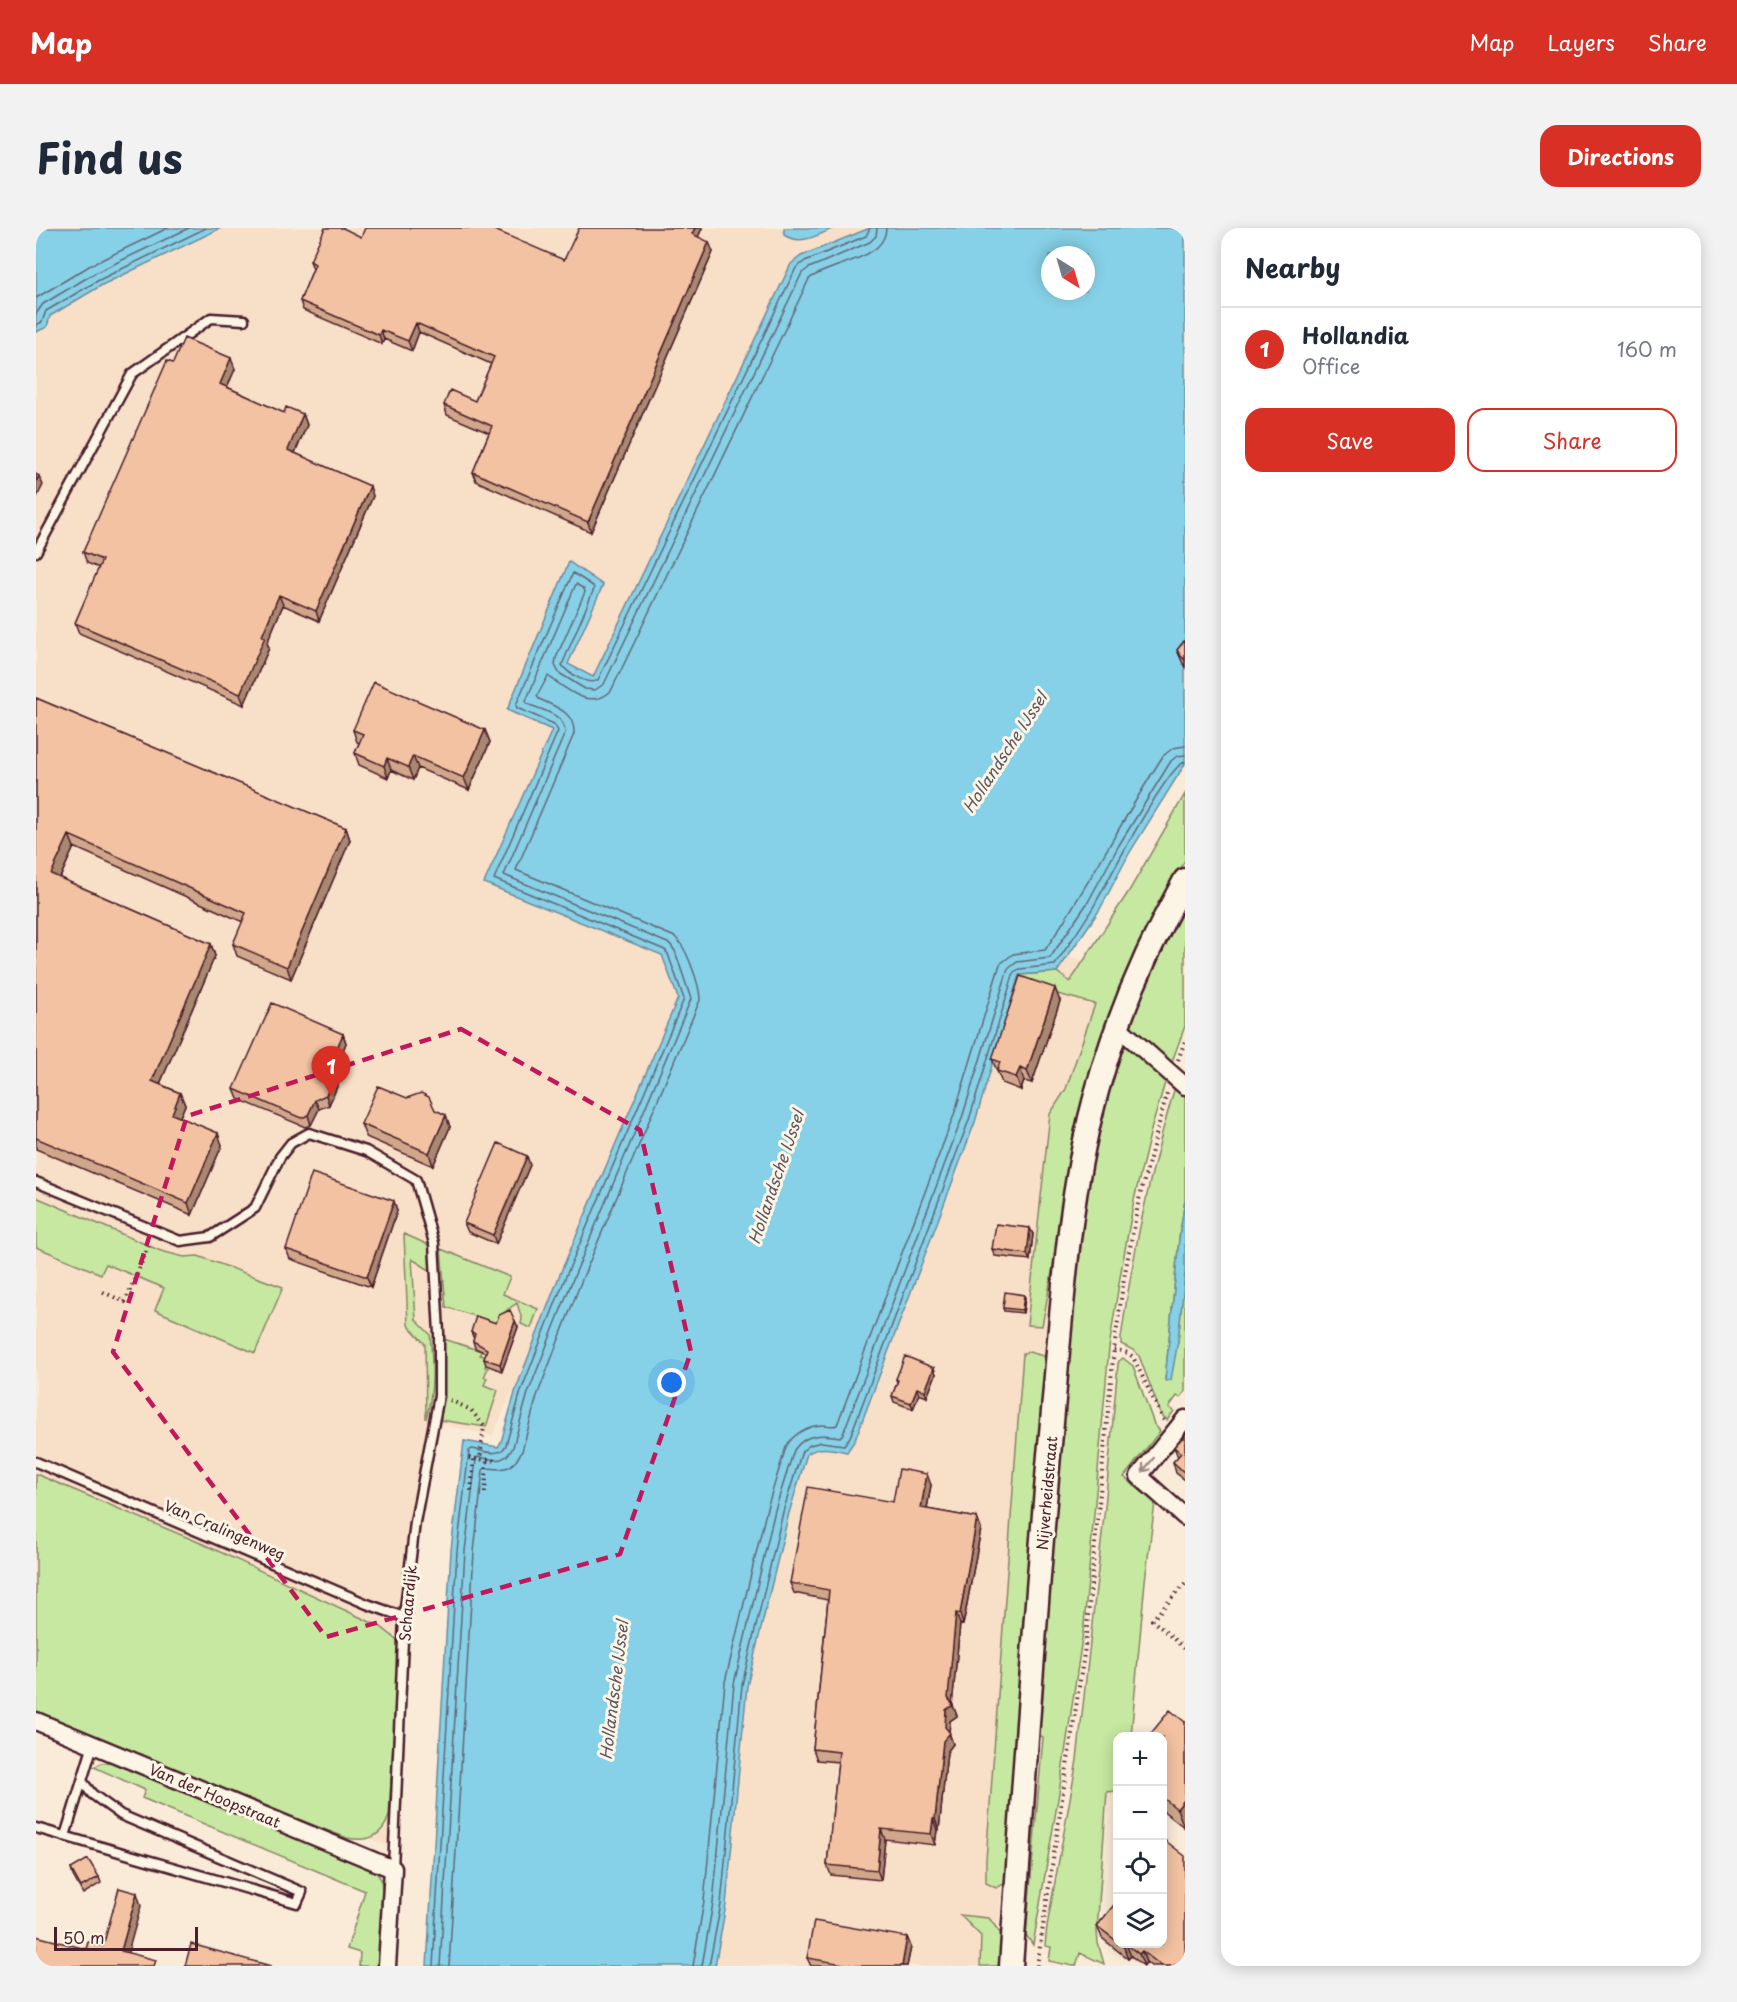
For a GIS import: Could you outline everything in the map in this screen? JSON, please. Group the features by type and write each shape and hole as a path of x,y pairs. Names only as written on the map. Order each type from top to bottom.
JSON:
{"street":[{"name":"Nijverheidstraat","path":"1011,1966 1043,1526 1070,1241 1080,1167 1090,1117 1117,1026 1148,952 1184,882"},
{"path":"1117,1026 1185,1086"},
{"path":"1185,1419 1139,1476 1185,1517"},
{"name":"Van der Hoopstraat","path":"36,1721 393,1869"},
{"name":"Schaardijk","path":"387,1966 393,1869"}],"lane":[{"path":"36,552 132,374 211,318 244,320"},
{"name":"Schaardijk","path":"36,1182 180,1241 210,1237 255,1208 280,1157 291,1143 309,1133 366,1150 416,1180 434,1243 439,1332 439,1396 415,1522 404,1617 393,1869"},
{"name":"Van Cralingenweg","path":"36,1462 367,1604 404,1617"},
{"path":"64,1836 93,1745"},
{"path":"36,1828 297,1903 302,1892 121,1815 92,1794 82,1781"}],"path":[{"path":"1037,1966 1085,1647 1114,1349 1124,1278 1139,1200 1172,1074 1185,1041"},
{"path":"103,1292 125,1302 148,1245"},
{"path":"1114,1349 1133,1357 1171,1436"},
{"path":"439,1396 471,1410 484,1426 480,1459"},
{"path":"471,1491 471,1458 498,1461"},
{"path":"485,1493 487,1460"},
{"path":"1185,1584 1152,1620 1185,1649"}],"highlighted area":[{"path":"461,1029 640,1130 691,1352 620,1554 326,1637 113,1352 187,1116"}],"shaded area":[{"path":"126,228 938,228 678,947 697,1003 492,1436 442,1424 438,1432 406,1616 394,1848 36,1712 36,273"},
{"path":"1005,937 1131,975 1067,1108 995,1966 679,1966 754,1552"}],"green space":[{"path":"1185,794 1185,860 1142,938 1110,1011 1086,1090 1042,1326 1027,1325 1050,1114 1066,1089 1095,1004 1017,983 1019,975 1057,972 1070,982 1129,891"},
{"path":"1185,897 1185,1026 1170,1067 1131,1029 1129,1020"},
{"path":"1125,1047 1133,1047 1167,1076 1134,1200 1109,1348 1084,1625 1033,1945 1026,1935 1043,1737 1035,1733 1068,1354 1091,1160 1119,1051"},
{"path":"1176,1083 1185,1092 1185,1200 1165,1380 1178,1341 1185,1273 1185,1392 1180,1398 1177,1396 1169,1407 1174,1411 1167,1420 1161,1414 1139,1356 1135,1351 1121,1344 1121,1338 1144,1209"},
{"path":"36,1197 161,1251 184,1257 198,1256 283,1287 255,1353 155,1310 164,1288 106,1264 101,1274 36,1247"},
{"path":"404,1234 429,1245 431,1271 412,1259 416,1320 430,1334 431,1345 432,1387 426,1419 425,1344 408,1325"},
{"path":"441,1249 510,1277 503,1294 538,1309 531,1328 521,1324 522,1319 517,1303 507,1310 496,1323 446,1307"},
{"path":"444,1339 481,1351 480,1355 488,1357 485,1367 488,1368 484,1377 487,1378 484,1385 498,1390 486,1427 440,1420 444,1398"},
{"path":"1029,1352 1054,1359 1008,1882 996,1888 986,1883 986,1860 1023,1353"},
{"path":"1123,1358 1133,1366 1154,1424 1160,1431 1124,1477 1155,1503 1145,1581 1131,1732 1113,1732 1113,1791 1107,1792 1097,1931 1104,1964 1080,1953 1076,1966 1073,1966 1049,1961 1051,1947 1045,1946 1077,1760 1119,1361"},
{"path":"36,1474 203,1544 381,1627 396,1639 399,1645 389,1816 378,1833 368,1838 347,1838 235,1795 36,1712"},
{"path":"110,1762 376,1872 381,1879 382,1890 378,1966 359,1966 360,1953 347,1949 365,1891 142,1798 145,1790 94,1767"},
{"path":"960,1915 989,1918 1003,1937 1001,1966 980,1966 981,1936"}],"water":[{"path":"36,228 221,228 102,285 50,316 47,327 36,332"},
{"path":"784,228 834,228 816,236 797,240 784,235"},
{"name":"Hollandsche IJssel","path":"870,228 1185,228 1185,764 1130,852 1100,909 1057,972 1019,975 975,1122 855,1440 847,1452 822,1449 807,1454 789,1513 747,1686 726,1905 715,1966 427,1966 451,1550 464,1441 498,1447 501,1442 516,1389 560,1274 678,998 662,955 484,883 552,730 507,710 569,562 603,585 568,664 593,677 791,264 801,256"},
{"path":"1185,1200 1185,1273 1178,1341 1171,1380 1167,1381 1165,1380 1179,1239"}],"building":[{"path":"325,228 343,228 361,237 365,228 490,228 564,260 579,228 695,228 692,234 709,242 588,522 473,472 492,426 444,405 450,390 475,401 494,357 416,323 408,341 381,330 379,335 300,301 315,264 310,261"},
{"path":"184,338 231,358 220,384 284,413 286,407 303,414 288,450 370,486 316,611 279,595 262,636 265,637 240,694 75,623 102,560 83,552 167,361 173,363"},
{"path":"1185,640 1185,660 1177,650"},
{"path":"374,682 485,730 464,778 413,756 408,767 387,758 384,766 355,753 363,734 353,730"},
{"path":"36,698 346,828 287,967 233,944 246,913 69,835 51,874 211,944 152,1081 180,1093 172,1114 218,1133 188,1203 36,1138"},
{"path":"1020,976 1055,988 1027,1071 1020,1068 1016,1077 997,1071 1000,1062 992,1059"},
{"path":"272,1003 343,1034 331,1062 339,1065 326,1095 315,1100 308,1115 301,1118 234,1089"},
{"path":"378,1086 407,1098 421,1093 429,1097 435,1110 446,1115 429,1153 361,1124"},
{"path":"498,1143 527,1156 493,1235 464,1223"},
{"path":"312,1173 394,1201 367,1277 286,1249"},
{"path":"996,1224 1030,1228 1027,1254 992,1249"},
{"path":"1005,1292 1024,1295 1022,1310 1003,1308"},
{"path":"510,1310 515,1321 500,1364 484,1359 487,1349 473,1341 475,1334 471,1332 476,1316 496,1323 499,1315"},
{"path":"905,1356 934,1368 925,1391 917,1388 911,1403 892,1396"},
{"path":"1185,1435 1185,1473 1173,1462 1181,1453 1174,1447"},
{"path":"899,1469 927,1474 921,1508 977,1518 960,1614 956,1613 948,1698 953,1705 946,1710 945,1727 950,1733 943,1741 935,1819 933,1819 931,1834 881,1829 877,1870 827,1865 839,1752 813,1749 829,1590 790,1583 808,1487 893,1502"},
{"path":"1170,1710 1185,1722 1185,1799 1177,1809 1167,1801 1167,1732 1152,1732"},
{"path":"1167,1842 1185,1856 1185,1966 1162,1966 1142,1951 1139,1954 1131,1948 1167,1948"},
{"path":"88,1859 99,1877 81,1887 71,1869"},
{"path":"119,1888 137,1893 121,1951 156,1960 154,1966 36,1966 36,1936 86,1949 88,1942 103,1946"},
{"path":"1113,1906 1113,1938 1097,1926"},
{"path":"814,1921 907,1937 902,1966 855,1966 807,1958"},
{"path":"191,1944 271,1966 185,1966"}],"place":[{"name":"Hollandia","path":"331,1096"}]}
